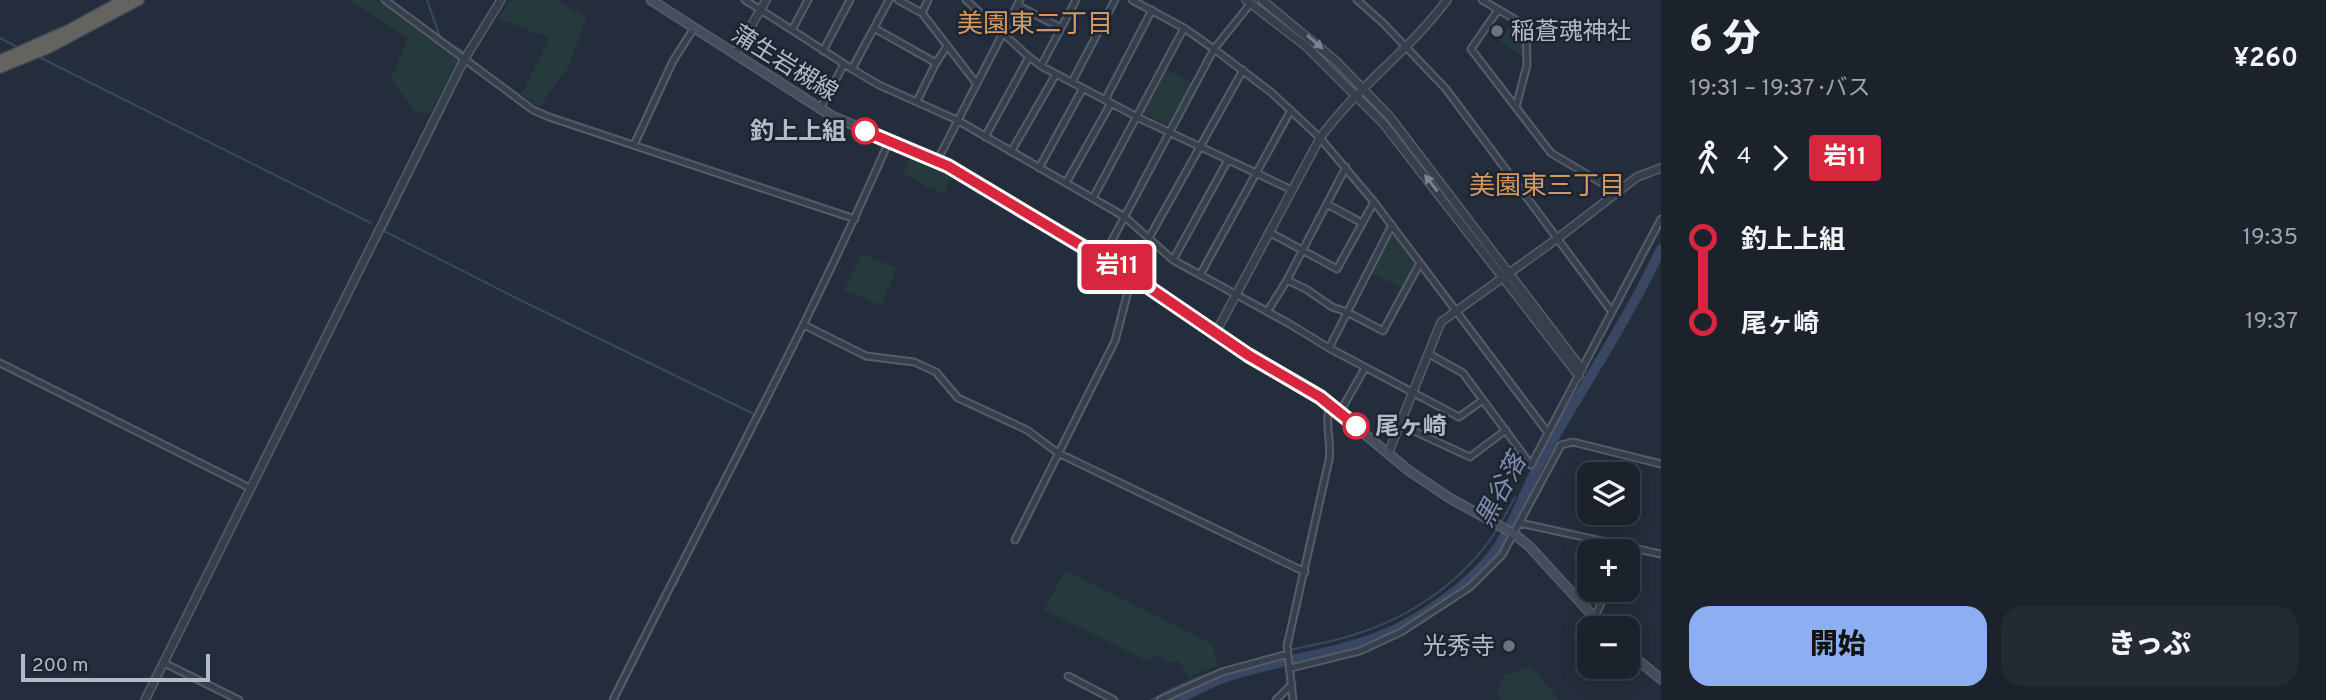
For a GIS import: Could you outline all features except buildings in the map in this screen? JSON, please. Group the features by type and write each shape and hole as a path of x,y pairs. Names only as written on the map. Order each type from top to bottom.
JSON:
{"highway":[{"path":"0,60 70,29 123,0"},
{"path":"0,68 49,48 139,0"}],"main road":[{"name":"蒲生岩槻線","path":"651,0 820,109 937,161 1132,276 1215,334 1331,404 1388,454 1448,498 1510,532 1541,556 1594,616"},
{"path":"1640,662 1661,679"}],"street":[{"path":"385,0 533,110 855,219"},
{"path":"145,700 464,60 501,0"},
{"path":"745,0 879,85 957,120 1093,198 1125,217 1173,260 1365,368 1459,416 1483,400"},
{"path":"735,54 766,0"},
{"path":"792,30 808,0"},
{"path":"823,51 850,0"},
{"path":"852,69 889,0"},
{"path":"898,0 922,13 976,83"},
{"path":"922,13 928,0"},
{"path":"967,0 1041,66 1136,117 1292,190"},
{"path":"1041,66 1076,0"},
{"path":"1072,82 1115,0"},
{"path":"1132,0 1184,29 1243,70 1292,110 1320,138 1392,225 1548,433"},
{"path":"1262,0 1313,40 1364,88 1412,143 1505,274"},
{"path":"1357,0 1446,89 1612,312"},
{"path":"1215,334 1320,138 1337,115 1406,47 1447,0"},
{"path":"1482,0 1526,26 1527,65 1516,107"},
{"path":"937,161 1018,2 1061,28"},
{"path":"1102,259 1214,49 1248,2 1307,47 1357,94 1404,148 1580,372"},
{"path":"1105,100 1152,10"},
{"path":"1498,10 1471,49 1551,153 1617,192"},
{"path":"634,145 673,61 694,28"},
{"path":"874,28 936,63"},
{"path":"1093,198 1184,29"},
{"path":"917,101 947,46"},
{"path":"985,137 1029,57"},
{"path":"820,109 844,64"},
{"path":"1149,238 1243,70"},
{"path":"1011,152 1056,74"},
{"path":"1039,168 1083,88"},
{"path":"1066,183 1111,103"},
{"path":"1200,275 1292,110"},
{"path":"614,700 804,325 855,219 888,141"},
{"path":"1173,260 1228,160"},
{"path":"1267,312 1287,280 1346,167"},
{"path":"1388,454 1439,324 1637,177 1661,168"},
{"path":"1269,232 1337,269 1374,202"},
{"path":"1327,204 1362,223"},
{"path":"1429,354 1463,373 1531,465 1661,219"},
{"path":"1329,348 1392,225"},
{"path":"1287,280 1307,289 1332,307 1383,331 1420,263"},
{"path":"1015,540 1115,341 1132,276"},
{"path":"804,325 866,356 914,362 936,372 958,398 1027,430 1058,453 1305,572"},
{"path":"0,363 250,488"},
{"path":"1340,412 1365,368"},
{"path":"1293,700 1287,646 1330,454 1327,422 1331,404"},
{"path":"1401,425 1470,457 1506,430"},
{"path":"1291,667 1360,651 1401,632 1471,587 1502,555 1510,532 1520,523 1561,445 1573,442 1661,464"},
{"path":"1520,523 1583,539"},
{"path":"1640,551 1661,554"},
{"path":"1160,700 1222,672 1289,656"},
{"path":"164,663 239,700"},
{"path":"1068,676 1114,700"},
{"path":"1276,700 1292,684"}],"shaded area":[{"path":"348,0 375,0 382,3 459,61 429,114 415,111 391,79 408,38"},
{"path":"509,0 555,0 587,17 568,68 539,107 521,94 550,38 499,19"},
{"path":"1513,22 1523,29 1525,58 1500,41"},
{"path":"1165,69 1192,83 1170,125 1144,114 1143,111"},
{"path":"911,156 952,176 943,194 931,186 929,189 903,172"},
{"path":"1391,233 1415,262 1402,288 1372,273"},
{"path":"862,254 897,268 881,305 844,290"},
{"path":"1065,571 1215,646 1213,647 1218,665 1189,677 1179,661 1170,663 1158,655 1146,660 1044,610"},
{"path":"1531,666 1559,700 1502,700 1496,693 1504,675"}],"waterway":[{"path":"427,0 440,37 465,53"},
{"path":"0,38 19,48"},
{"path":"37,56 371,223"},
{"path":"466,65 384,231 756,415"},
{"name":"黒谷落","path":"1176,700 1229,676 1332,651 1392,631 1431,609 1469,580 1504,538 1551,442 1632,306 1661,249"},
{"path":"675,586 726,484"},
{"path":"1501,523 1515,497"},
{"path":"1290,650 1353,635 1416,607 1470,564 1498,528"},
{"path":"617,700 672,591"},
{"path":"1151,700 1216,671 1284,652"}],"bus line":[{"name":"岩11","path":"865,131 948,166 1132,276 1248,355 1320,397 1356,426"}],"place":[{"name":"稲蒼魂神社","path":"1497,31"},
{"name":"釣上上組","path":"865,131"},
{"name":"尾ヶ崎","path":"1356,426"},
{"name":"光秀寺","path":"1509,646"}],"district":[{"name":"美園東二丁目","path":"1035,23"},
{"name":"美園東三丁目","path":"1547,185"}]}
